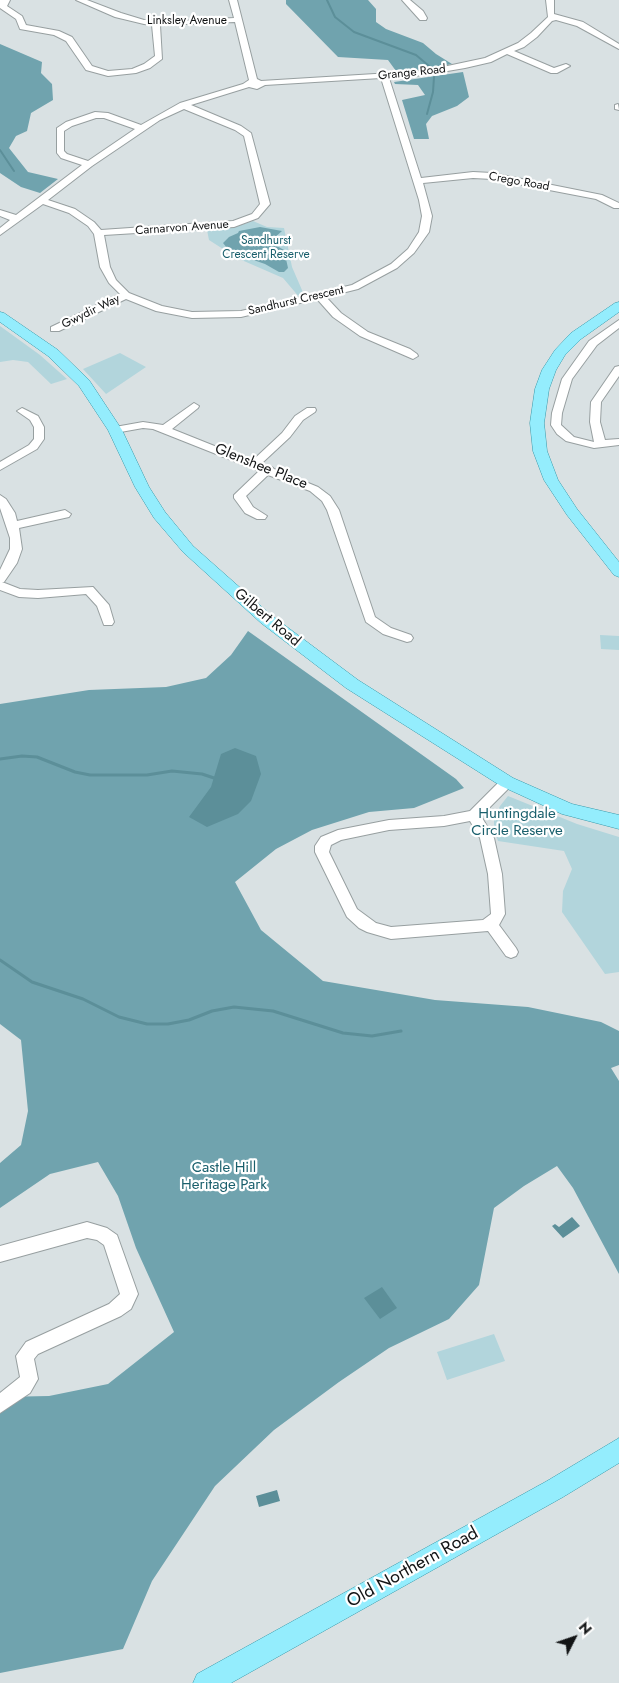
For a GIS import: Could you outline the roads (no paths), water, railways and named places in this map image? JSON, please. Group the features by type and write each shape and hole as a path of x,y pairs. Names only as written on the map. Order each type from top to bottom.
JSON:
{"main road":[{"path":"619,306 576,336 560,353 549,370 542,389 537,423 540,451 551,480 572,512 619,572"},
{"name":"Gilbert Road","path":"0,316 37,341 70,369 95,399 115,430 142,487 159,515 188,549 266,619 352,684 506,782 568,809 619,822"},
{"name":"Old Northern Road","path":"206,1683 530,1503 619,1450"}],"street":[{"path":"6,0 3,2 3,7 20,18 23,26 56,33 69,39 89,68 100,73 115,74 154,62 159,57 156,23"},
{"name":"Linksley Avenue","path":"80,0 118,15 156,23 237,20"},
{"path":"233,0 254,83"},
{"path":"406,0 423,18"},
{"path":"550,0 551,17 580,24 619,47"},
{"name":"Grange Road","path":"0,232 88,164 140,128 183,105 254,83 385,77 446,70 488,60 508,52 530,38 551,17"},
{"path":"508,52 552,75 566,66"},
{"name":"Sandhurst Crescent","path":"99,233 107,274 112,281 126,295 149,306 169,312 216,316 262,310 320,296 367,281 394,266 411,251 424,232 427,216 426,207 385,77"},
{"name":"Carnarvon Avenue","path":"99,233 234,224 255,216 264,204 248,135 238,128 183,105"},
{"path":"88,164 64,156 60,151 60,130 69,124 95,115 105,116 140,128"},
{"name":"Crego Road","path":"418,182 473,175 492,176 599,196 617,206"},
{"path":"41,200 63,207 81,216 99,233"},
{"path":"0,213 18,219"},
{"name":"Gwydir Way","path":"55,329 126,295"},
{"path":"320,296 337,315 364,334 406,351 413,356"},
{"path":"619,324 593,343 566,379 557,412 556,425 570,439 582,443 619,442"},
{"path":"600,444 595,422 596,402 619,370"},
{"path":"164,429 194,406"},
{"path":"255,464 286,435 299,418 311,410"},
{"path":"0,467 28,451 39,439 40,427 34,418 22,411"},
{"name":"Glenshee Place","path":"115,430 143,425 164,429 308,486 326,499 333,510 370,618 387,630 407,638"},
{"path":"261,516 249,510 240,498 240,495 268,469"},
{"path":"0,499 9,513 16,538 16,549 11,563 0,579"},
{"path":"13,526 65,514"},
{"path":"0,586 19,593 38,594 89,590 103,606 108,622"},
{"path":"474,815 487,838 495,874 498,914 491,924 477,927 444,927 391,932 372,928 364,924 352,913 327,865 321,849 324,843 331,838 362,830 389,825 444,822 474,815 506,782"},
{"path":"491,924 511,952"},
{"path":"0,1254 87,1230 101,1233 111,1240 129,1294 125,1303 115,1310 32,1348 24,1356 29,1379 24,1387 0,1404"}],"waterway":[{"path":"327,0 335,17 354,32 416,55 429,66"},
{"path":"427,114 433,92 434,77"},
{"path":"0,150 14,171"},
{"path":"0,759 22,756 37,757 75,772 90,775 147,775 172,771 202,774 214,778"},
{"path":"0,960 32,982 83,999 119,1017 147,1024 168,1024 189,1020 212,1011 234,1007 273,1011 343,1033 372,1036 401,1031"}],"park label":[{"name":"Sandhurst Crescent Reserve","path":"266,248"},
{"name":"Huntingdale Circle Reserve","path":"517,822"},
{"name":"Castle Hill Heritage Park","path":"224,1176"}]}
